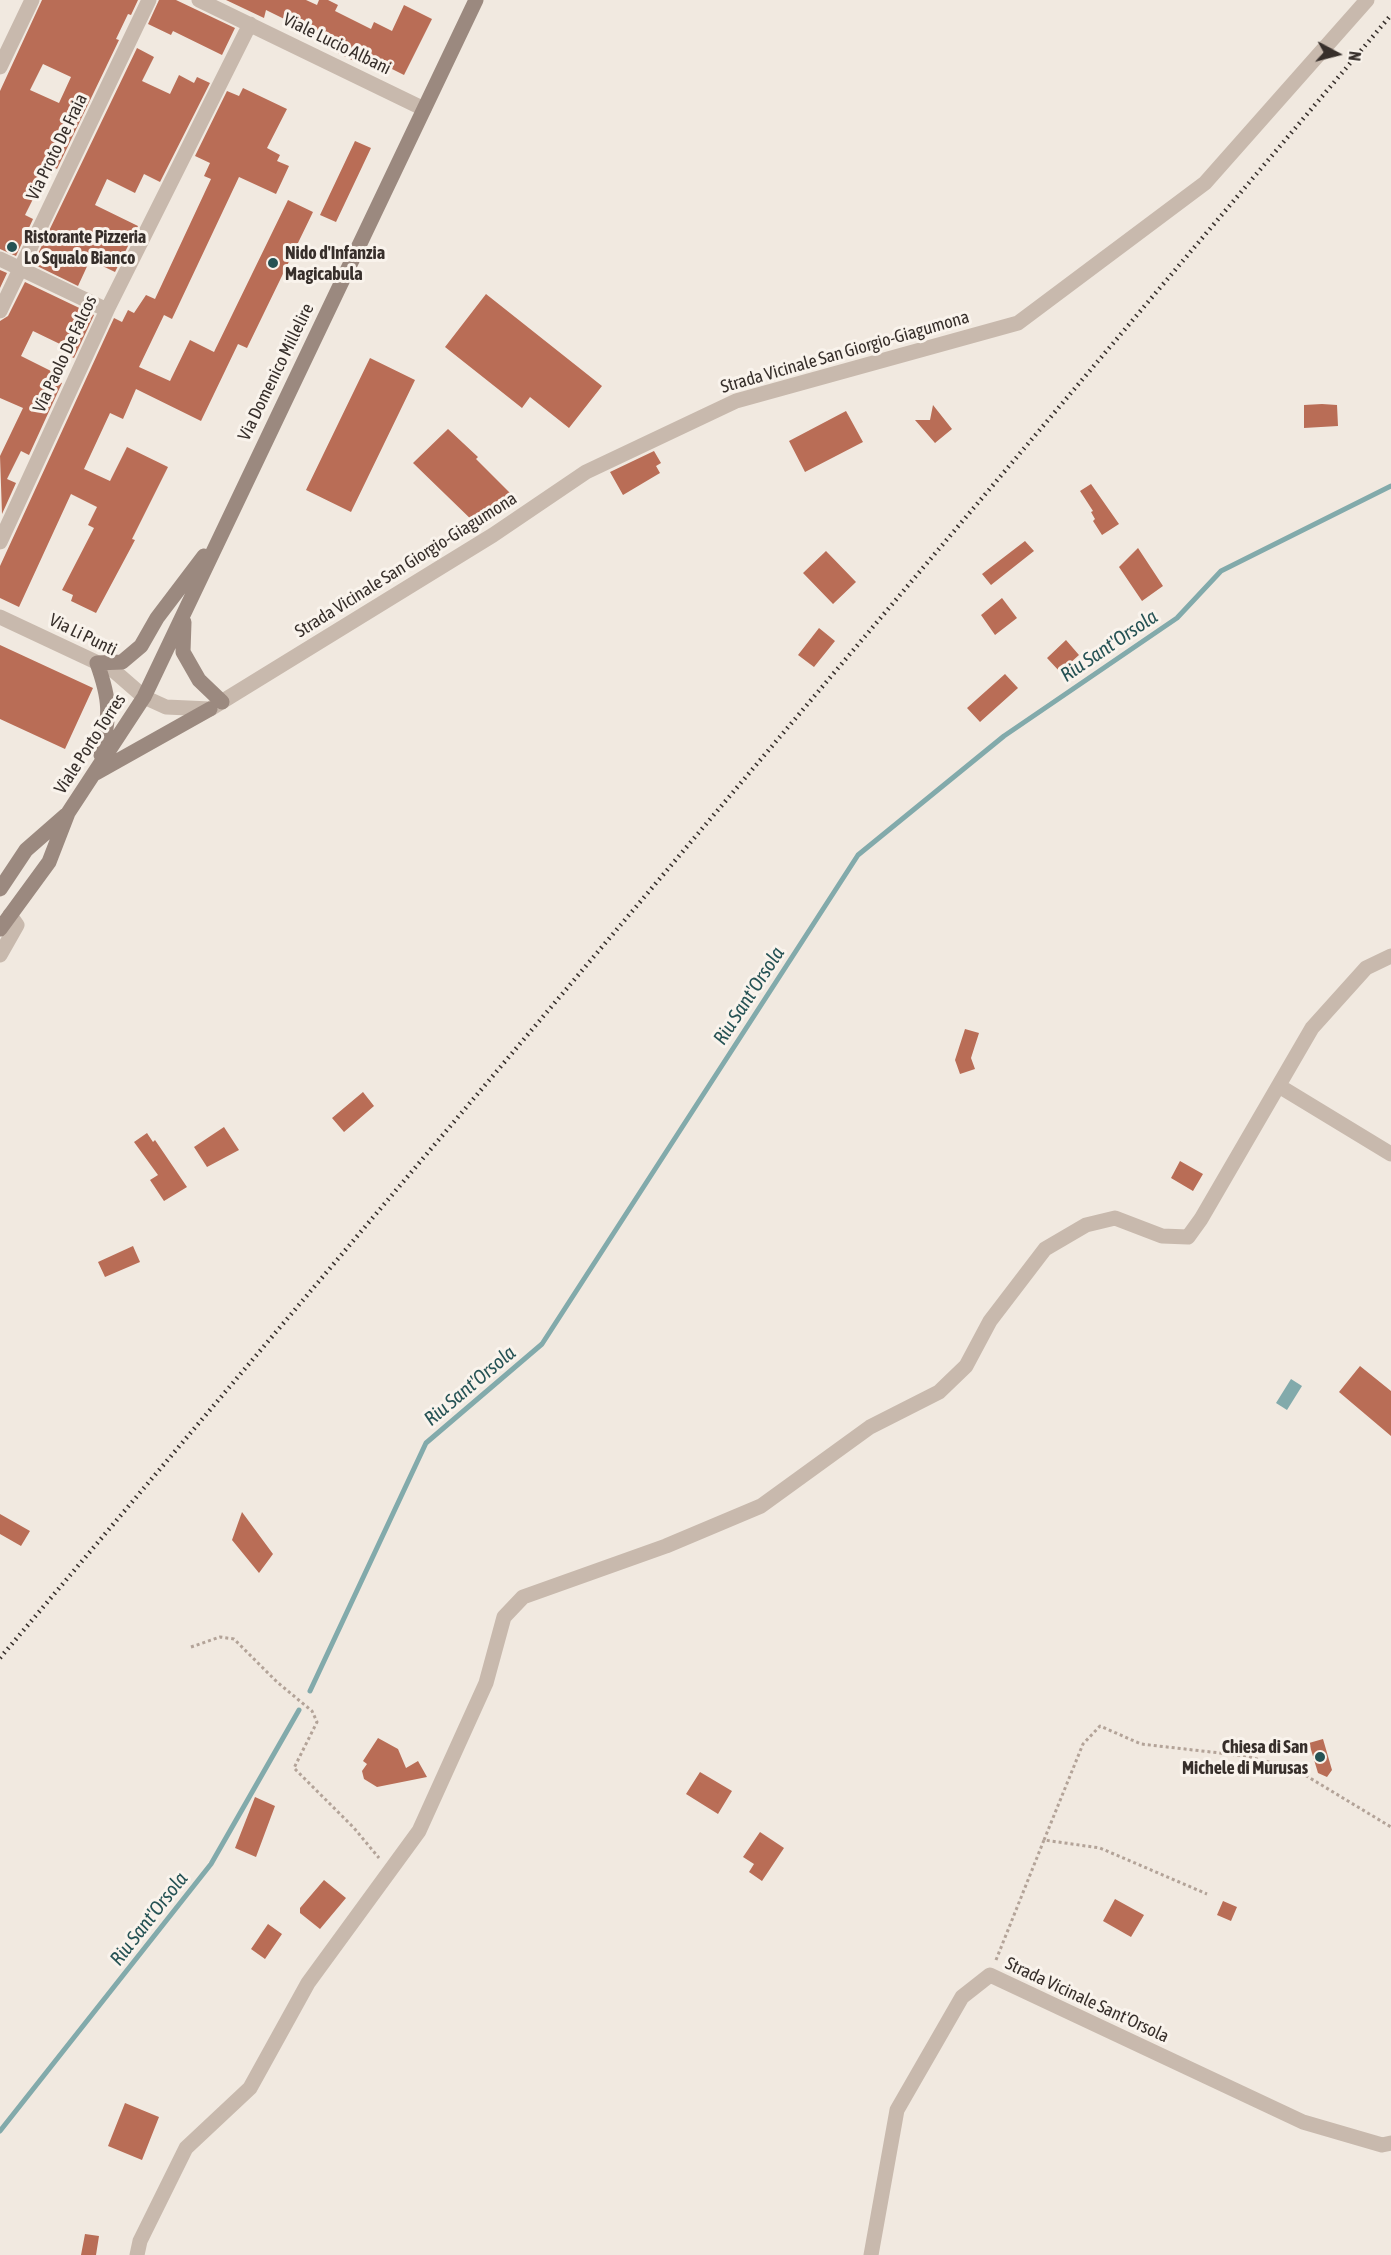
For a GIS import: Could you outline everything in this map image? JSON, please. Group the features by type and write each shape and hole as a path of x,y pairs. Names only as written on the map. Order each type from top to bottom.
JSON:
{"main road":[{"name":"Via Domenico Millelire","path":"144,697 476,0"},
{"path":"96,771 110,710 107,691 97,663 122,662 141,646 158,618 222,532"},
{"path":"96,771 216,706 183,652 184,616"},
{"name":"Viale Porto Torres","path":"68,813 144,697"},
{"path":"0,889 26,850 68,813"},
{"path":"0,929 49,862 68,813"}],"street":[{"path":"0,67 32,0"},
{"name":"Via Proto De Fraia","path":"0,311 149,0"},
{"name":"Viale Lucio Albani","path":"200,0 424,108"},
{"name":"Strada Vicinale San Giorgio-Giagumona","path":"216,706 493,535 597,467 736,401 1018,323 1204,183 1367,0"},
{"name":"Via Paolo De Falcos","path":"0,542 107,310 250,24"},
{"path":"0,259 107,310"},
{"name":"Via Li Punti","path":"0,617 113,670 144,697"},
{"path":"144,697 166,707 216,706"},
{"path":"0,956 17,925 10,915"},
{"path":"136,2255 140,2241 186,2148 250,2088 308,1983 419,1831 486,1683 504,1617 522,1597 666,1546 761,1506 870,1427 939,1392 966,1366 990,1321 1046,1250 1086,1225 1115,1218 1162,1236 1188,1237 1201,1219 1312,1029 1366,968 1391,956"},
{"path":"1279,1086 1391,1154"},
{"name":"Strada Vicinale Sant'Orsola","path":"871,2255 897,2110 962,1997 990,1975 1303,2122 1382,2145 1391,2143"}],"path":[{"path":"191,1647 220,1637 234,1639 277,1682 312,1711 317,1722 315,1730 294,1768 354,1828 389,1872"},
{"path":"990,1975 1083,1744 1100,1726 1141,1743 1246,1756 1295,1769 1391,1827"},
{"path":"1044,1840 1100,1848 1207,1894"}],"water":[{"path":"1291,1379 1302,1386 1287,1410 1276,1403"}],"building":[{"path":"42,0 138,0 131,15 128,14 116,39 119,40 57,169 50,165 25,215 33,219 16,256 0,249 0,91","holes":["43,64 71,77 59,103 30,90"]},
{"path":"159,0 176,0 235,28 222,55 173,31 171,35 148,24"},
{"path":"226,0 306,0 317,5 319,0 328,0 338,5 335,11 371,29 374,22 392,31 404,5 432,19 404,75 358,52 354,61 330,49 333,43 266,10 264,18"},
{"path":"137,48 154,57 142,81 170,94 179,75 194,83 197,77 210,83 160,182 144,174 135,193 107,179 95,205 138,226 115,272 90,260 78,286 33,264"},
{"path":"243,88 287,109 267,148 280,155 277,161 289,166 276,194 239,177 172,319 164,315 139,367 170,381 190,340 214,352 288,200 313,212 247,348 238,344 201,421 136,389 123,419 110,413 84,469 110,481 127,447 168,467 132,539 135,540 96,613 71,601 73,595 62,590 94,528 88,525 97,507 71,494 19,607 0,598 0,566 114,318 122,322 128,310 134,313 146,295 155,299 211,179 204,176 210,163 195,156 227,91 239,96"},
{"path":"355,141 371,148 336,222 320,215"},
{"path":"0,270 7,273 0,288"},
{"path":"25,282 94,315 74,358 59,351 62,345 33,331 21,356 53,372 50,377 62,383 29,455 21,451 7,479 16,483 2,514 0,456 23,408 0,398 0,321 8,316"},
{"path":"486,294 602,386 569,428 530,397 522,408 445,347"},
{"path":"370,358 415,380 351,512 306,490"},
{"path":"933,405 952,429 935,443 915,420 930,420"},
{"path":"1304,405 1337,405 1338,426 1304,428"},
{"path":"846,411 863,442 805,472 789,441"},
{"path":"448,429 478,457 476,459 519,502 493,518 490,515 478,526 413,463"},
{"path":"654,451 661,463 656,466 660,473 623,495 610,472"},
{"path":"1091,484 1119,524 1102,535 1093,521 1095,519 1091,512 1093,511 1080,491"},
{"path":"1025,541 1034,551 991,585 982,574"},
{"path":"1138,548 1163,586 1142,601 1119,567"},
{"path":"826,551 856,582 833,604 803,573"},
{"path":"1002,598 1017,618 995,635 981,615"},
{"path":"819,628 835,641 814,667 798,655"},
{"path":"1066,640 1079,655 1060,672 1047,658"},
{"path":"0,645 93,688 65,749 0,719"},
{"path":"1005,674 1018,688 980,722 967,708"},
{"path":"965,1029 979,1033 971,1058 975,1069 960,1074 955,1060"},
{"path":"363,1092 374,1106 344,1132 332,1118"},
{"path":"224,1127 239,1150 207,1167 194,1147"},
{"path":"147,1133 153,1142 155,1140 187,1187 164,1201 150,1180 158,1175 134,1142"},
{"path":"1180,1161 1203,1174 1193,1191 1171,1178"},
{"path":"133,1246 140,1262 105,1277 98,1262"},
{"path":"1360,1366 1391,1391 1391,1436 1339,1392"},
{"path":"242,1512 273,1554 259,1573 232,1540"},
{"path":"0,1514 30,1531 21,1546 0,1534"},
{"path":"378,1738 398,1749 406,1768 418,1761 427,1777 377,1787 364,1779 362,1771 367,1764 363,1761"},
{"name":"Chiesa di San Michele di Murusas","path":"1323,1739 1332,1770 1327,1777 1318,1773 1309,1743"},
{"path":"700,1772 732,1791 718,1814 686,1794"},
{"path":"255,1797 275,1806 256,1857 235,1848"},
{"path":"760,1832 784,1848 762,1881 749,1872 754,1864 743,1857"},
{"path":"324,1880 346,1898 320,1929 300,1913 300,1908"},
{"path":"1115,1899 1144,1915 1131,1937 1103,1921"},
{"path":"1223,1901 1237,1907 1231,1921 1217,1915"},
{"path":"268,1924 282,1934 265,1959 251,1949"},
{"path":"125,2103 159,2117 142,2160 108,2146"},
{"path":"85,2234 99,2236 96,2255 81,2255"}],"waterway":[{"name":"Riu Sant'Orsola","path":"310,1691 426,1443 542,1344 858,855 1004,736 1177,618 1221,571 1391,486"},
{"name":"Riu Sant'Orsola","path":"0,2131 211,1864 299,1710"}],"railway":[{"path":"0,1658 1391,15"}],"place":[{"name":"Ristorante Pizzeria Lo Squalo Bianco","path":"12,247"},
{"name":"Nido d'Infanzia Magicabula","path":"273,263"},
{"name":"Chiesa di San Michele di Murusas","path":"1320,1757"}]}
